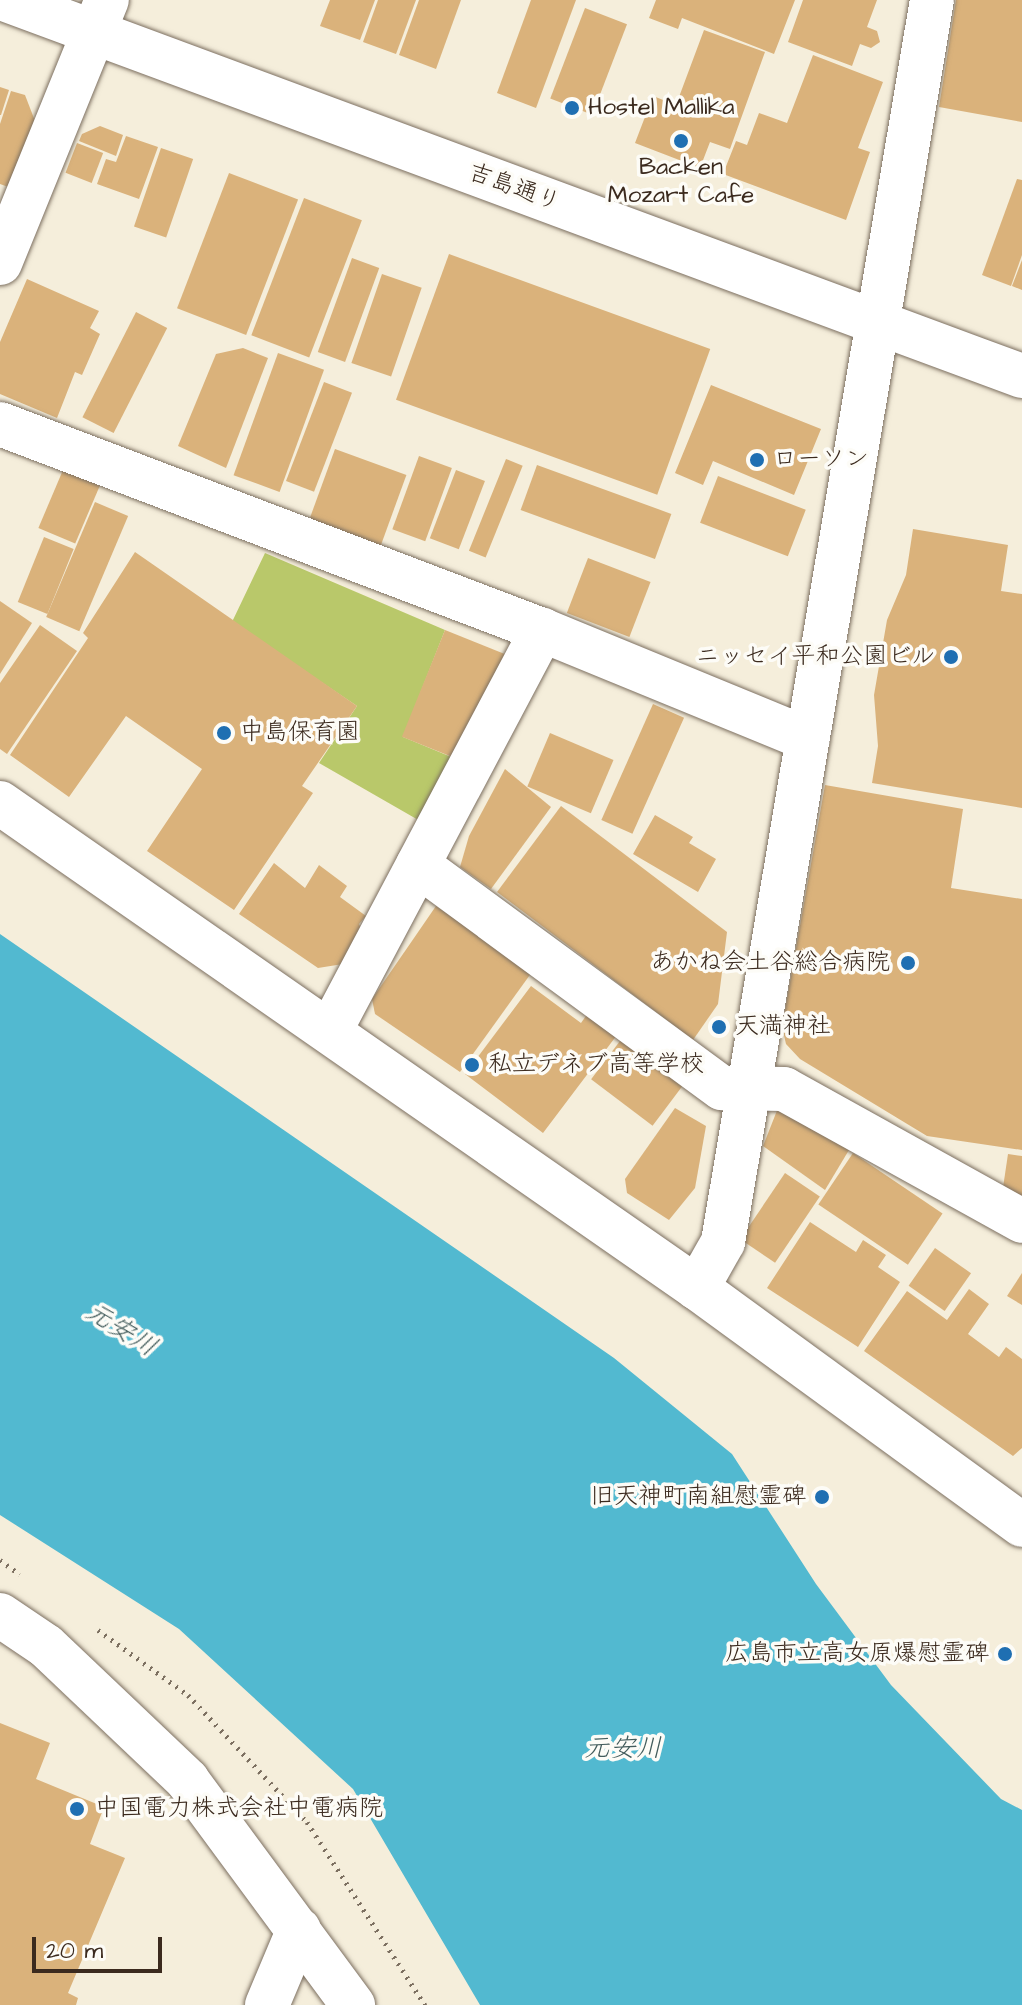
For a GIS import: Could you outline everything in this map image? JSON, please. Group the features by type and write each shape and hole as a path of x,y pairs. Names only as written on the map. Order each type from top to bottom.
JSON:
{"street":[{"name":"吉島通り","path":"7,0 100,16 878,323 1022,376"},
{"path":"697,1288 723,1242 932,0"},
{"path":"0,263 100,16"},
{"path":"0,424 542,630 808,739"},
{"path":"330,1031 542,630"},
{"path":"0,803 697,1288 1022,1525"},
{"path":"418,865 722,1088 784,1089 1022,1221"},
{"path":"0,1615 46,1646 187,1780 353,2005"},
{"path":"267,2005 299,1929"}],"green space":[{"path":"265,553 445,630 403,737 461,761 427,825 319,763 357,706 232,622"}],"water":[{"name":"元安川","path":"0,934 614,1358 732,1454 816,1584 891,1685 1001,1799 1022,1810 1022,2005 480,2005 353,1789 179,1629 0,1515"}],"building":[{"path":"330,0 375,0 360,40 320,26"},
{"path":"378,0 416,0 396,54 363,42"},
{"path":"419,0 461,0 436,69 399,55"},
{"path":"531,0 576,0 536,108 497,93"},
{"path":"656,0 795,0 774,54 682,18 678,29 649,18"},
{"path":"803,0 877,0 867,27 877,31 880,42 871,48 860,44 852,66 788,42"},
{"path":"956,0 1022,0 1022,122 939,107"},
{"path":"585,8 627,24 592,115 550,99"},
{"path":"704,30 765,52 730,149 710,142 700,168 635,143 653,96 676,105"},
{"path":"813,55 883,82 858,148 870,152 846,220 723,174 736,141 747,145 759,113 787,123"},
{"path":"0,87 9,90 1,115 0,115"},
{"path":"11,91 25,95 35,121 11,188 0,184 0,124"},
{"path":"100,126 123,135 116,156 79,141 82,134"},
{"path":"126,136 158,147 139,199 97,184 106,159 116,162"},
{"path":"77,143 103,153 92,183 66,173"},
{"path":"161,148 193,159 166,238 134,226"},
{"path":"229,173 298,200 246,335 177,308"},
{"path":"1017,179 1022,180 1022,255 1011,286 982,275"},
{"path":"304,198 362,220 309,357 251,335"},
{"path":"449,254 710,349 657,495 396,400"},
{"path":"352,258 379,268 345,362 318,352"},
{"path":"1022,260 1022,290 1012,286"},
{"path":"382,274 422,288 391,377 351,363"},
{"path":"27,279 99,311 90,328 100,334 82,375 75,372 57,418 0,394 0,342"},
{"path":"136,312 167,328 114,433 82,417"},
{"path":"243,348 268,358 226,468 178,446 216,354"},
{"path":"278,353 324,370 280,492 234,475"},
{"path":"324,382 352,393 314,492 286,481"},
{"path":"711,385 821,429 794,495 713,461 703,485 675,473"},
{"path":"335,449 406,475 380,546 309,520"},
{"path":"419,456 452,468 425,541 392,529"},
{"path":"506,459 523,466 486,558 469,551"},
{"path":"537,465 671,514 655,559 521,510"},
{"path":"63,470 100,486 75,544 38,528"},
{"path":"456,470 485,481 459,549 430,538"},
{"path":"718,476 806,510 788,556 700,523"},
{"path":"95,502 128,516 79,631 46,617"},
{"name":"ニッセイ平和公園ビル","path":"913,529 1008,545 1001,591 1022,594 1022,808 872,783 878,746 874,695 887,620 906,575"},
{"path":"44,537 74,549 47,614 18,602"},
{"path":"135,552 357,706 302,786 313,793 234,910 147,851 202,769 126,716 69,797 10,755 88,638 83,633"},
{"path":"588,558 651,582 629,637 567,613"},
{"path":"0,601 32,623 0,674"},
{"path":"40,625 77,651 7,754 0,749 0,683"},
{"path":"445,630 505,654 462,761 402,737"},
{"path":"653,704 684,718 632,834 601,820"},
{"path":"550,733 614,760 591,813 527,786"},
{"path":"505,769 551,807 491,889 460,867 469,836"},
{"name":"あかね会土谷総合病院","path":"825,785 963,809 951,888 1022,899 1022,1150 927,1136 800,1059 786,1044 782,1027"},
{"path":"561,806 727,932 718,1004 693,1040 497,892"},
{"path":"655,815 693,837 689,843 716,859 698,892 633,854"},
{"path":"274,863 305,888 319,865 347,886 340,897 366,916 359,924 363,933 343,964 318,968 239,914"},
{"path":"436,906 532,972 460,1072 375,1014 372,999"},
{"path":"531,986 581,1023 588,1013 617,1035 543,1133 465,1074"},
{"path":"623,1037 684,1083 653,1126 591,1079"},
{"path":"780,1103 849,1150 825,1190 763,1146"},
{"path":"675,1108 706,1126 695,1188 669,1220 627,1193 625,1179"},
{"path":"853,1153 943,1213 908,1265 818,1204"},
{"path":"1008,1154 1022,1156 1022,1204 1001,1201"},
{"path":"785,1173 820,1196 775,1263 740,1239"},
{"path":"810,1222 856,1252 863,1240 886,1255 878,1267 900,1282 858,1347 767,1288"},
{"path":"935,1248 971,1273 945,1311 909,1286"},
{"path":"1022,1273 1022,1305 1007,1296"},
{"path":"969,1289 989,1304 968,1334 999,1357 1006,1347 1022,1359 1022,1448 1013,1456 864,1351 907,1291 947,1320"},
{"path":"0,1723 50,1743 36,1779 104,1807 90,1844 125,1858 68,1993 78,1998 76,2005 0,2005"}],"place":[{"name":"Hostel Mallika","path":"572,108"},
{"name":"Backen Mozart Cafe","path":"681,141"},
{"name":"ローソン","path":"757,460"},
{"name":"ニッセイ平和公園ビル","path":"951,657"},
{"name":"中島保育園","path":"224,733"},
{"name":"あかね会土谷総合病院","path":"908,963"},
{"name":"天満神社","path":"719,1027"},
{"name":"私立デネブ高等学校","path":"472,1065"},
{"name":"旧天神町南組慰霊碑","path":"822,1497"},
{"name":"広島市立高女原爆慰霊碑","path":"1005,1654"},
{"name":"中国電力株式会社中電病院","path":"77,1809"}]}
